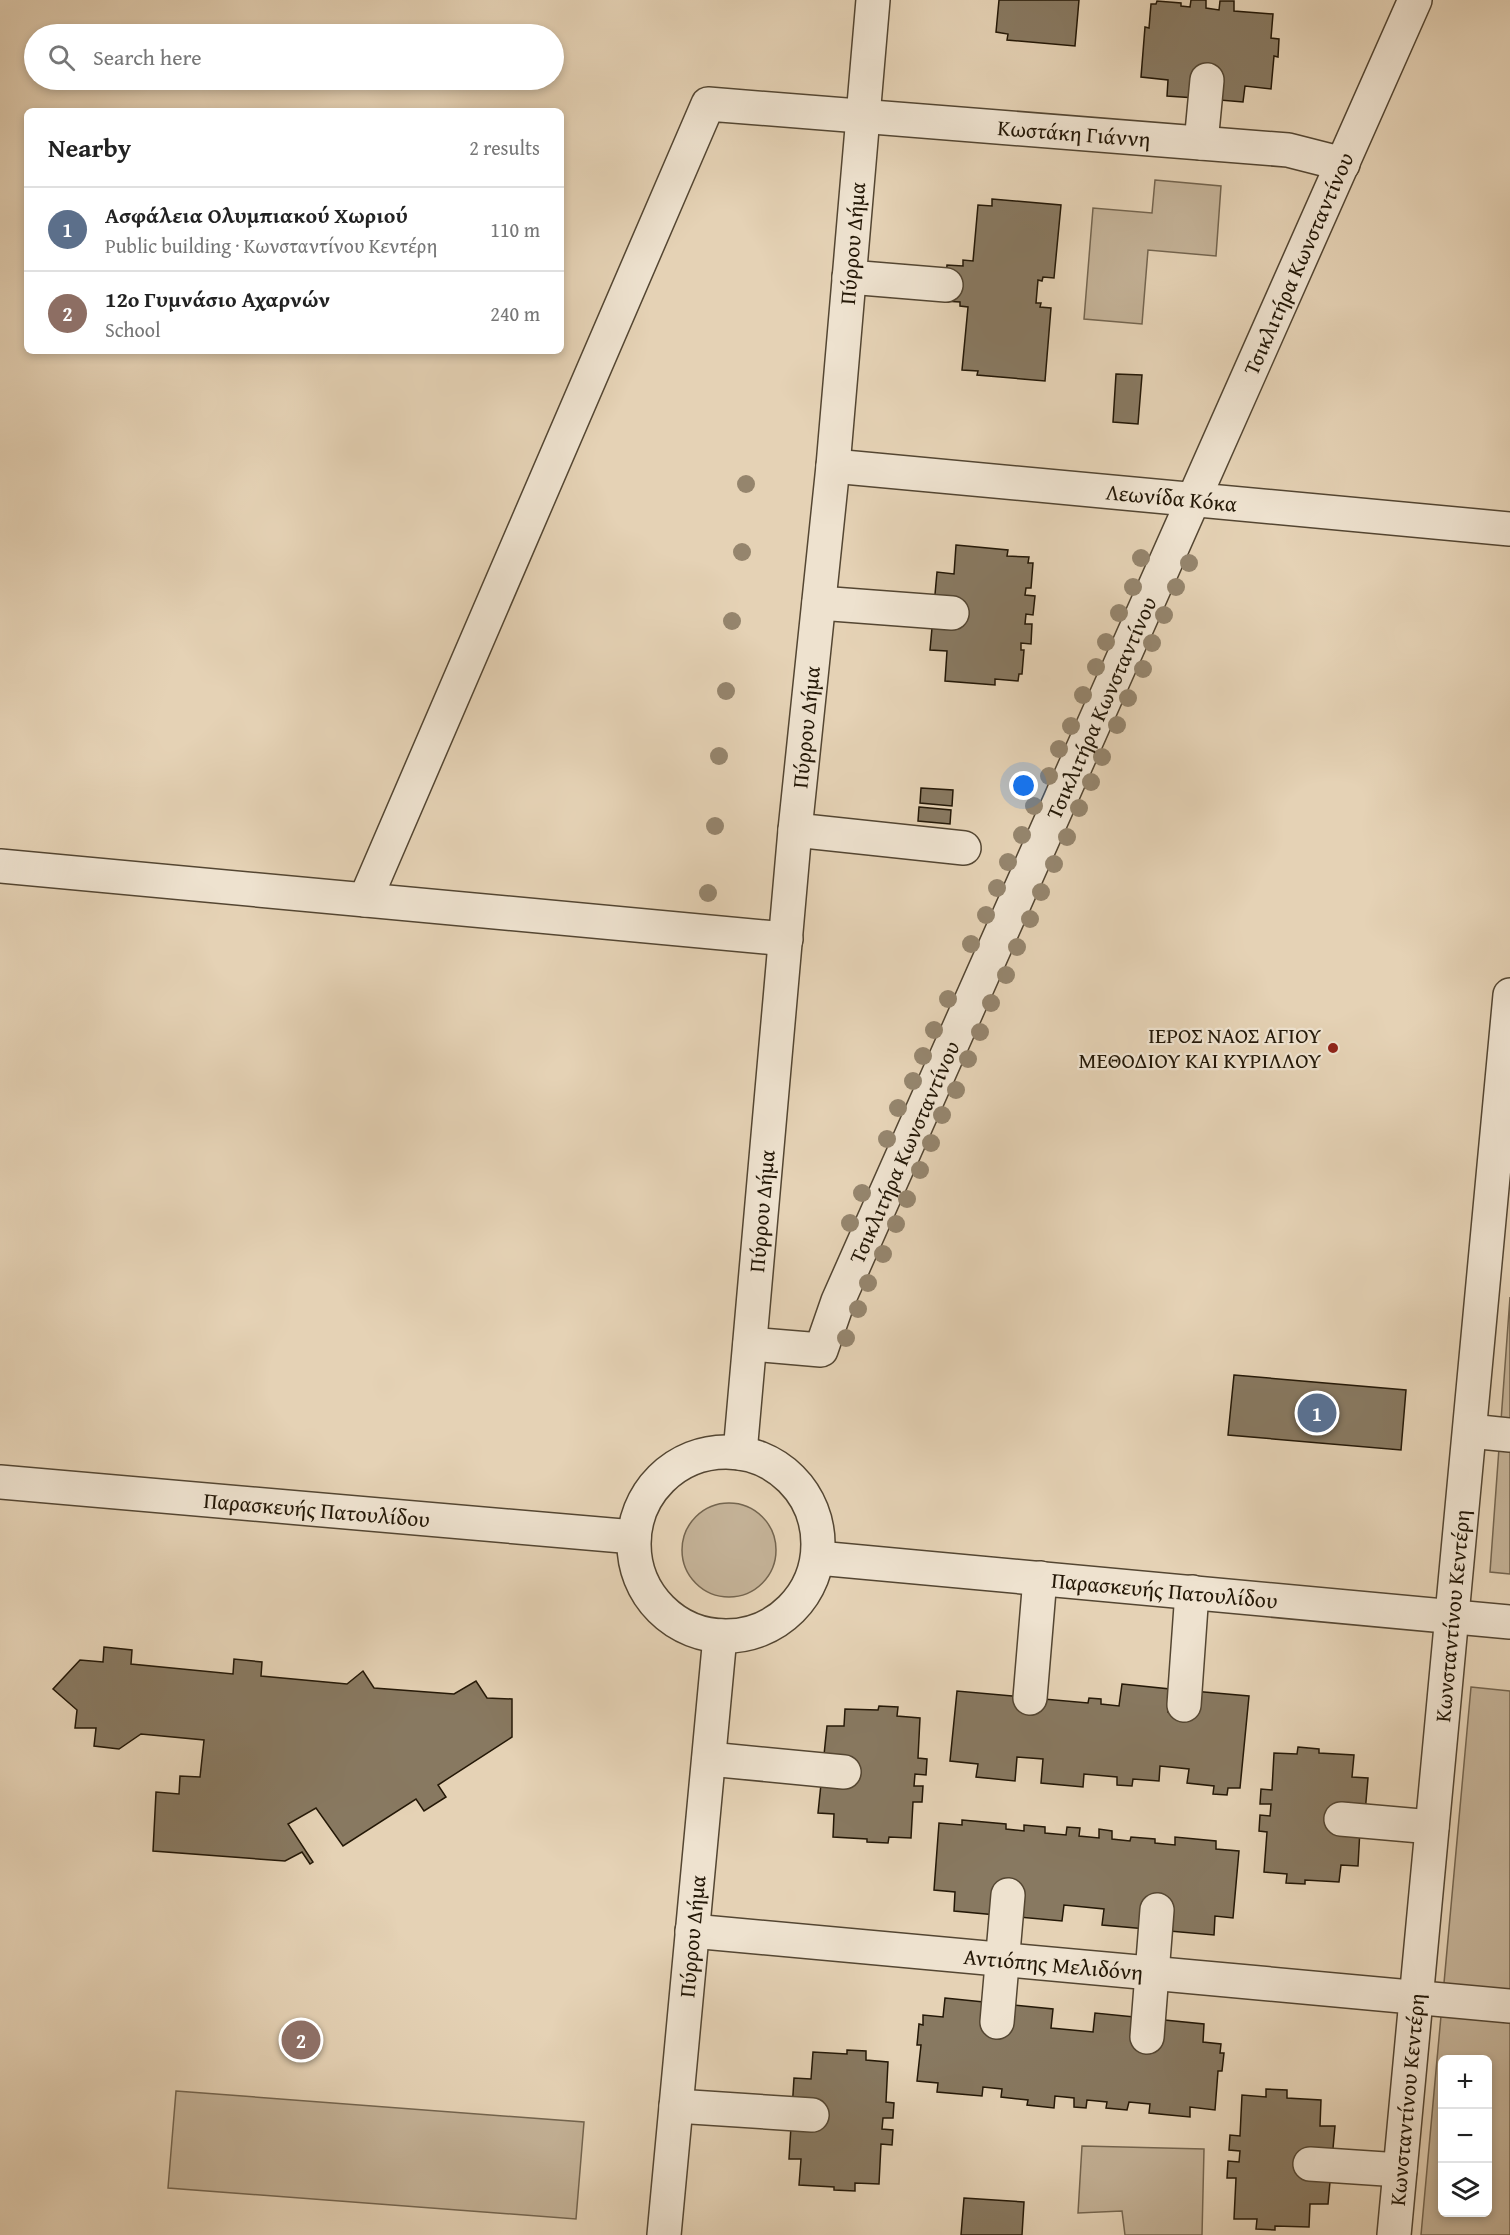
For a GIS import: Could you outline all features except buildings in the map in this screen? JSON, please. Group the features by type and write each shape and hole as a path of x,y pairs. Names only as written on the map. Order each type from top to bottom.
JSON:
{"street":[{"name":"Πύρρου Δήμα","path":"740,1453 795,830 832,466 873,0"},
{"name":"Τσικλιτήρα Κωνσταντίνου","path":"750,1344 821,1350 843,1290 1415,0"},
{"path":"1201,143 1207,80"},
{"name":"Κωστάκη Γιάννη","path":"365,900 708,104 862,114 1288,150 1343,164"},
{"path":"849,277 946,285"},
{"name":"Λεωνίδα Κόκα","path":"832,466 1510,529"},
{"path":"819,603 952,613"},
{"path":"795,830 964,848"},
{"path":"0,866 786,939"},
{"name":"Κωνσταντίνου Κεντέρη","path":"1394,2235 1470,1431 1500,1226 1510,995"},
{"path":"1470,1431 1510,1435"},
{"path":"709,1453 740,1453 774,1465 801,1489 816,1521 818,1558 807,1590 785,1616 754,1632 720,1636 692,1630 667,1615 648,1593 636,1566 634,1537 641,1508 657,1483 681,1464 709,1453"},
{"name":"Παρασκευής Πατουλίδου","path":"0,1482 634,1537"},
{"name":"Παρασκευής Πατουλίδου","path":"818,1558 1510,1622"},
{"path":"1030,1698 1040,1578"},
{"path":"1184,1706 1192,1592"},
{"name":"Πύρρου Δήμα","path":"664,2235 720,1636"},
{"path":"709,1759 844,1772"},
{"path":"1341,1819 1432,1827"},
{"path":"997,2022 1008,1895"},
{"path":"1147,2037 1157,1910"},
{"name":"Αντιόπης Μελιδόνη","path":"692,1931 1510,2007"},
{"path":"676,2106 812,2115"},
{"path":"1310,2164 1400,2170"}],"shaded area":[{"path":"1155,180 1221,186 1216,256 1148,250 1142,324 1084,319 1093,208 1152,213"},
{"path":"1510,1297 1510,1574 1490,1572"},
{"path":"729,1503 747,1507 762,1517 772,1532 776,1550 772,1568 762,1583 747,1593 729,1597 711,1593 696,1583 686,1568 682,1550 686,1532 696,1517 711,1507"},
{"path":"1471,1687 1510,1691 1510,2235 1421,2235"},
{"path":"176,2091 584,2122 576,2219 168,2188"},
{"path":"1082,2146 1204,2149 1202,2235 1125,2235 1122,2211 1078,2213"}],"place":[{"name":"ΙΕΡΟΣ ΝΑΟΣ ΑΓΙΟΥ ΜΕΘΟΔΙΟΥ ΚΑΙ ΚΥΡΙΛΛΟΥ","path":"1333,1048"},
{"name":"Ασφάλεια Ολυμπιακού Χωριού","path":"1317,1413"},
{"name":"12ο Γυμνάσιο Αχαρνών","path":"301,2040"}]}
